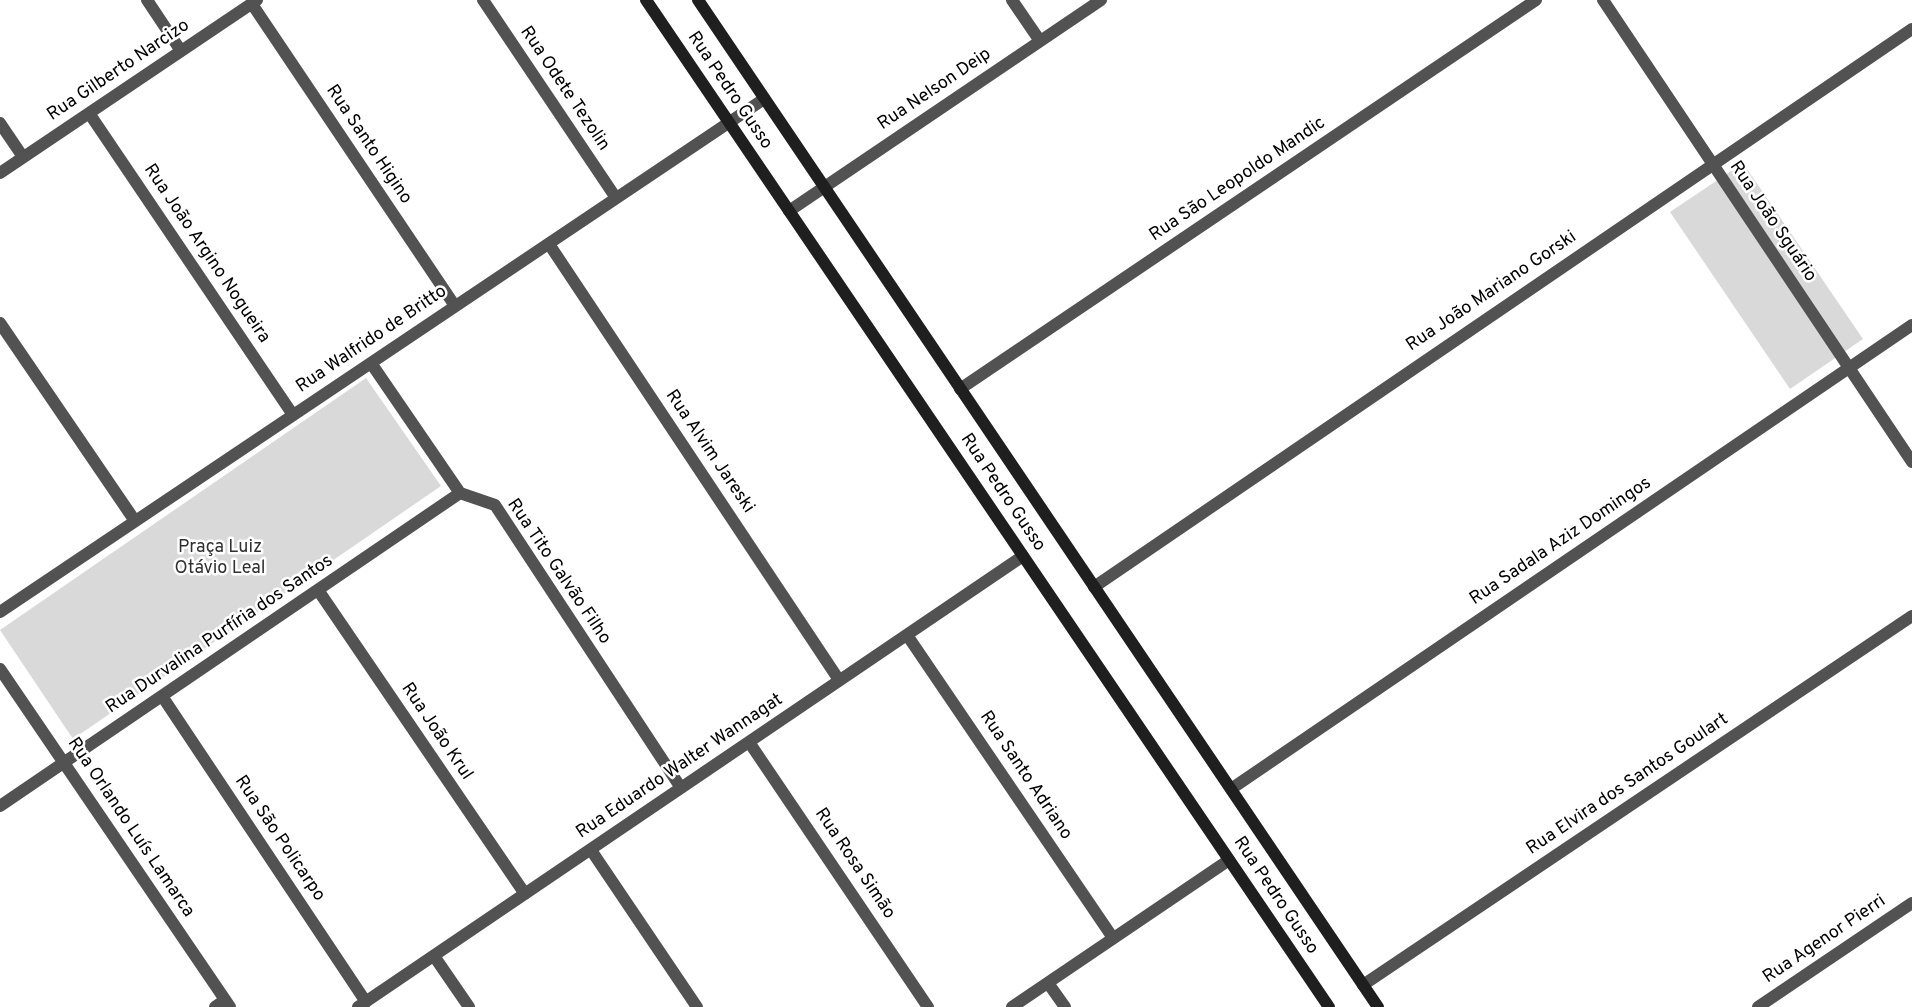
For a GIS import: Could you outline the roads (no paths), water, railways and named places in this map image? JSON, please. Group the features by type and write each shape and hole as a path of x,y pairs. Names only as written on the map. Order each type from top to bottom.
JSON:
{"main road":[{"name":"Rua Pedro Gusso","path":"645,0 1329,1007"},
{"name":"Rua Pedro Gusso","path":"698,0 1378,1007"}],"street":[{"path":"147,0 181,51"},
{"name":"Rua Odete Tezolin","path":"483,0 616,198"},
{"path":"1012,0 1040,41"},
{"name":"Rua Nelson Deip","path":"789,211 1101,0"},
{"name":"Rua São Leopoldo Mandic","path":"960,389 1536,0"},
{"name":"Rua João Sguário","path":"1603,0 1912,462"},
{"name":"Rua Gilberto Narcizo","path":"0,173 255,2"},
{"name":"Rua Santo Higino","path":"255,2 455,306"},
{"name":"Rua João Mariano Gorski","path":"1094,586 1912,29"},
{"name":"Rua Walfrido de Britto","path":"0,612 764,99"},
{"name":"Rua João Argino Nogueira","path":"89,113 293,415"},
{"path":"0,123 23,157"},
{"name":"Rua Alvim Jareski","path":"549,244 839,680"},
{"path":"0,323 135,522"},
{"name":"Rua Sadala Aziz Domingos","path":"1231,789 1912,325"},
{"path":"371,363 460,493"},
{"name":"Rua Durvalina Purfíria dos Santos","path":"0,806 460,493"},
{"name":"Rua Tito Galvão Filho","path":"460,493 495,505 681,788"},
{"name":"Rua Eduardo Walter Wannagat","path":"362,1004 1023,556"},
{"name":"Rua João Krul","path":"318,590 525,894"},
{"name":"Rua Elvira dos Santos Goulart","path":"1363,985 1912,616"},
{"name":"Rua Santo Adriano","path":"907,635 1113,938"},
{"name":"Rua Orlando Luís Lamarca","path":"0,669 224,1005"},
{"name":"Rua São Policarpo","path":"162,696 362,1004"},
{"name":"Rua Rosa Simão","path":"749,742 928,1007"},
{"path":"591,850 697,1007"},
{"path":"1012,1007 1229,860"},
{"name":"Rua Agenor Pierri","path":"1758,1007 1912,903"},
{"path":"434,956 469,1007"},
{"path":"1048,983 1065,1007"}],"park label":[{"name":"Praça Luiz Otávio Leal","path":"220,558"}]}
